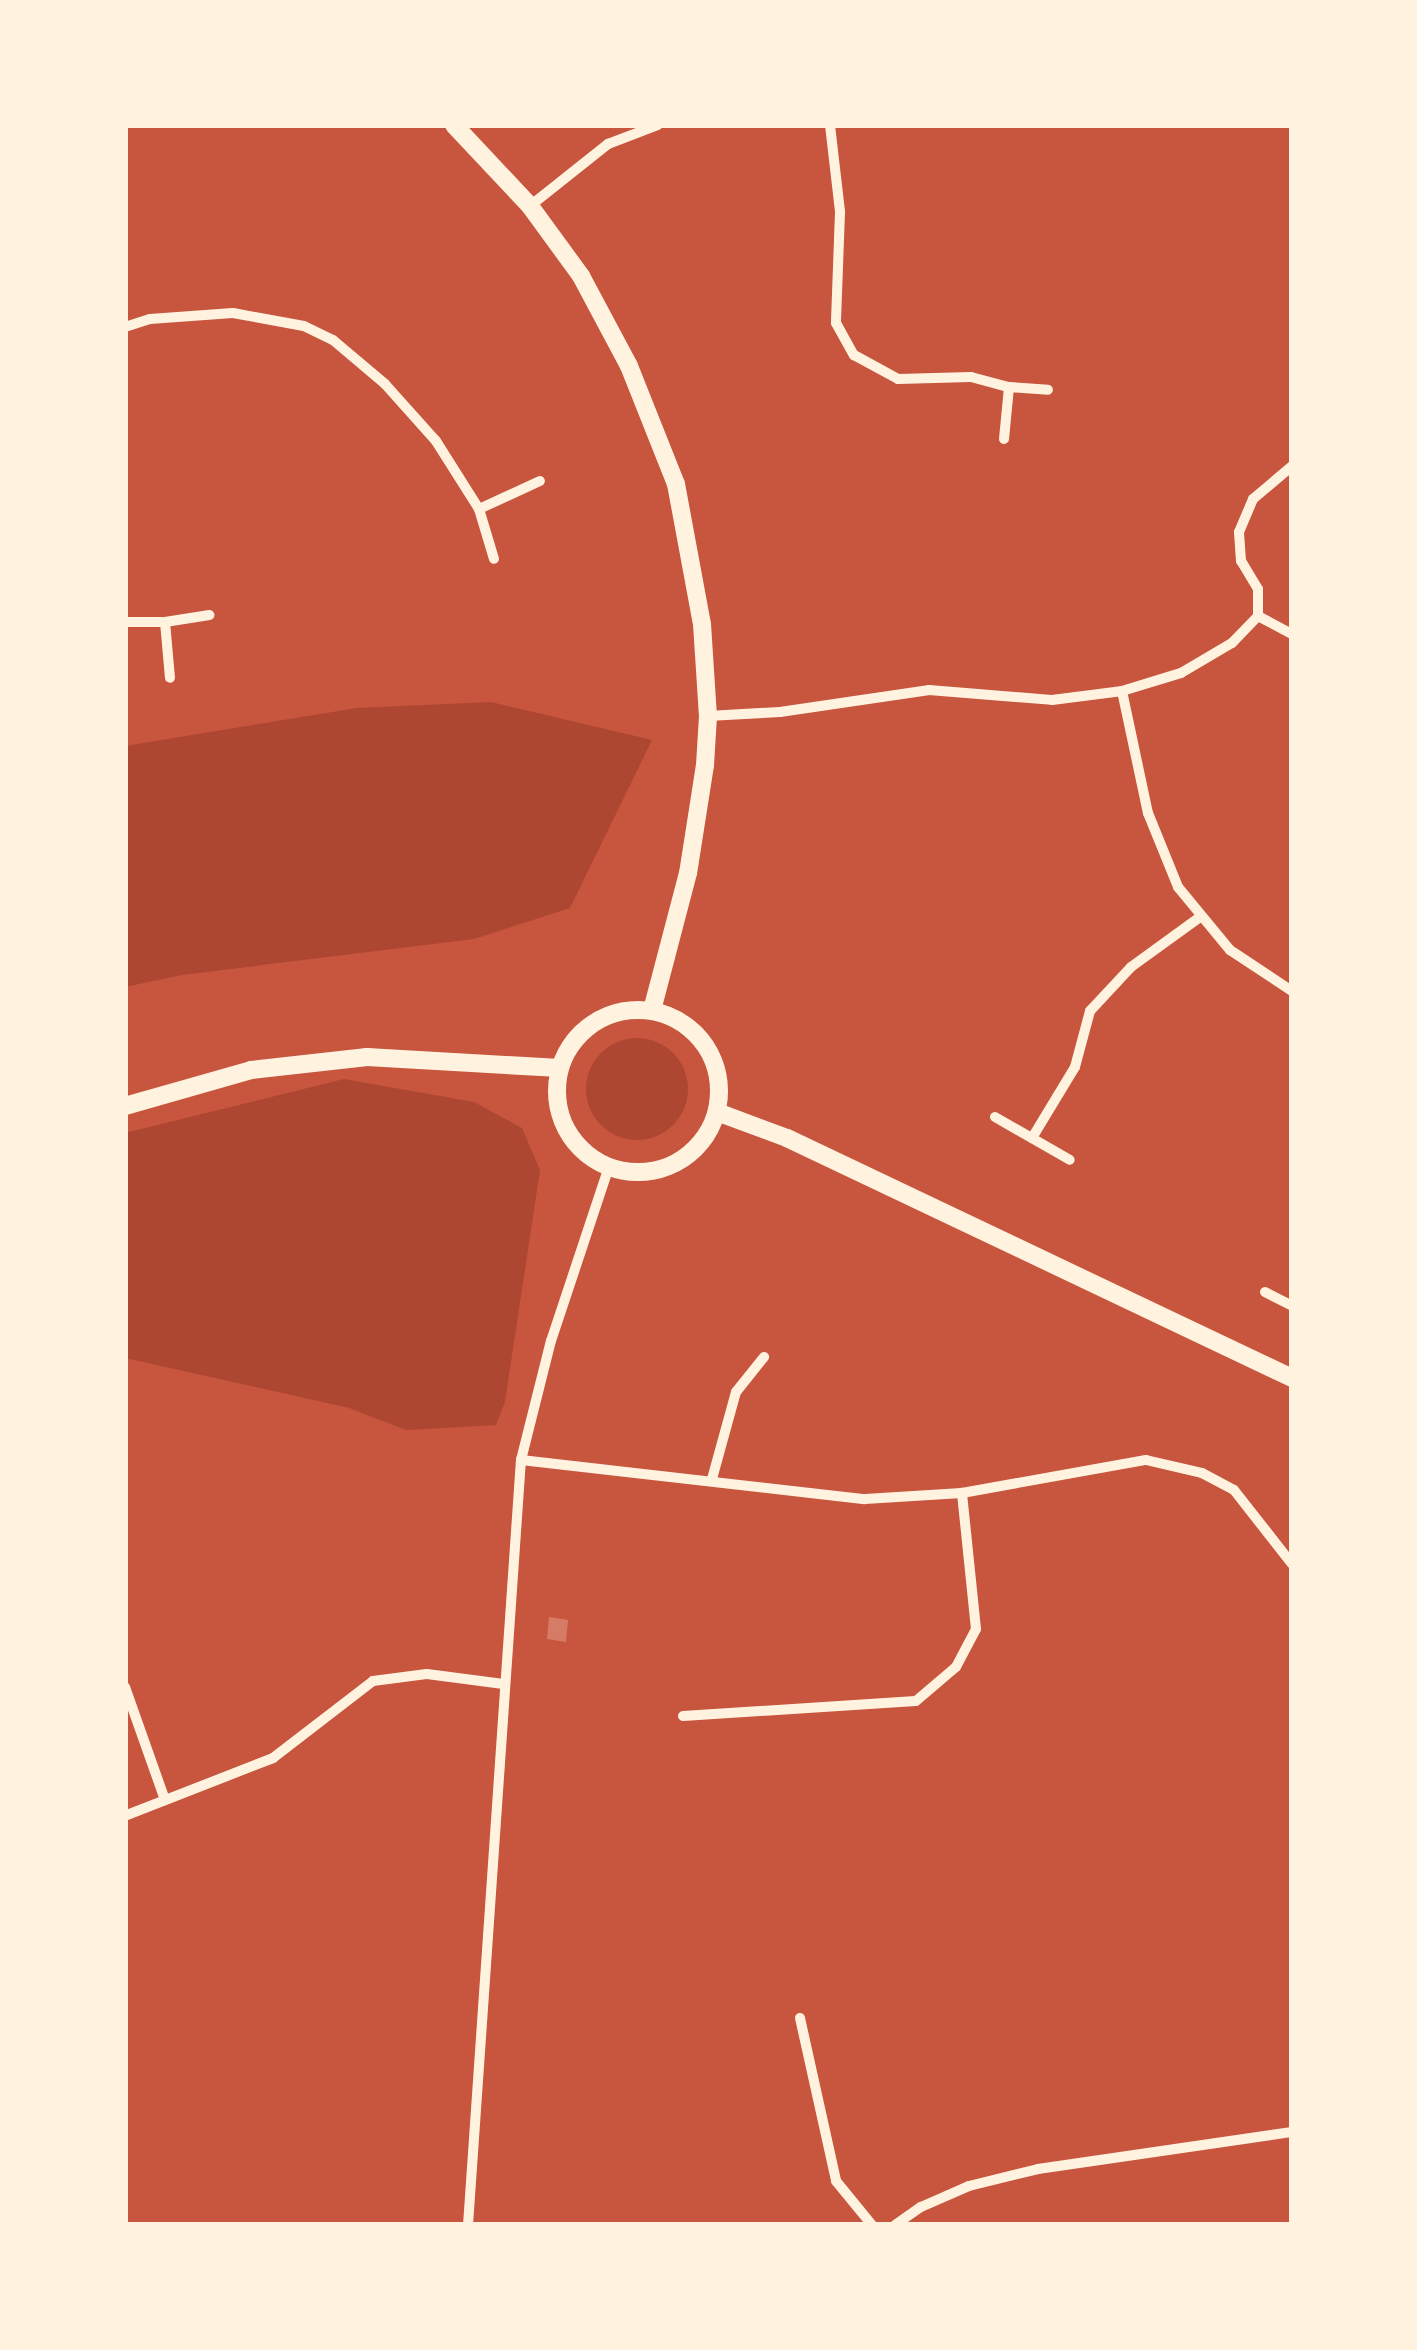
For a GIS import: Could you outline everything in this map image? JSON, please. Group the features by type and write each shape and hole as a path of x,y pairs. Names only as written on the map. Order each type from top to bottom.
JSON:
{"street":[{"path":"454,125 530,206 581,276 629,366 676,484 702,624 708,716 705,765 688,873 652,1010"},
{"path":"530,206 608,144 658,125"},
{"path":"830,125 840,212 836,323 854,356 898,379 971,377 1008,387 1048,390"},
{"path":"125,326 232,313 271,318 323,334 385,384 436,441 479,509 494,559"},
{"path":"1004,439 1008,387"},
{"path":"708,716 780,712 928,690 1052,700 1122,691 1181,673 1232,643 1258,616 1258,589 1241,561 1239,532 1253,499 1292,466"},
{"path":"479,509 540,481"},
{"path":"125,622 165,622 209,615"},
{"path":"1258,616 1292,634"},
{"path":"165,622 170,678"},
{"path":"1122,691 1148,813 1178,887 1230,950 1292,991"},
{"path":"1032,1138 1075,1067 1090,1011 1131,967 1200,917"},
{"path":"652,1010 695,1031 709,1050 720,1084 717,1112 703,1139 669,1166 652,1171 610,1168 583,1151 568,1131 557,1102 560,1068 584,1029 606,1016 652,1010"},
{"path":"125,1106 251,1070 367,1057 560,1068"},
{"path":"717,1112 786,1138 1292,1378"},
{"path":"995,1117 1070,1160"},
{"path":"468,2225 521,1460 551,1341 610,1168"},
{"path":"1264,1292 1292,1306"},
{"path":"712,1479 736,1392 764,1357"},
{"path":"521,1460 865,1499 962,1494 1146,1460 1202,1473 1234,1490 1292,1564"},
{"path":"683,1716 916,1700 956,1667 976,1629 962,1494"},
{"path":"127,1815 273,1758 373,1681 426,1674 503,1684"},
{"path":"125,1687 165,1800"},
{"path":"800,2018 836,2181 872,2225"},
{"path":"896,2225 921,2207 970,2186 1038,2169 1292,2132"}],"shaded area":[{"path":"491,702 652,740 570,908 474,939 182,975 125,987 125,746 357,708"},
{"path":"637,1038 656,1042 673,1053 684,1070 688,1089 684,1108 673,1125 656,1136 637,1140 618,1136 601,1125 590,1108 586,1089 590,1070 601,1053 618,1042"},
{"path":"344,1079 474,1102 522,1128 540,1170 505,1402 496,1425 406,1430 349,1408 125,1358 125,1133"}],"building":[{"path":"549,1617 568,1620 566,1642 547,1639"}]}
